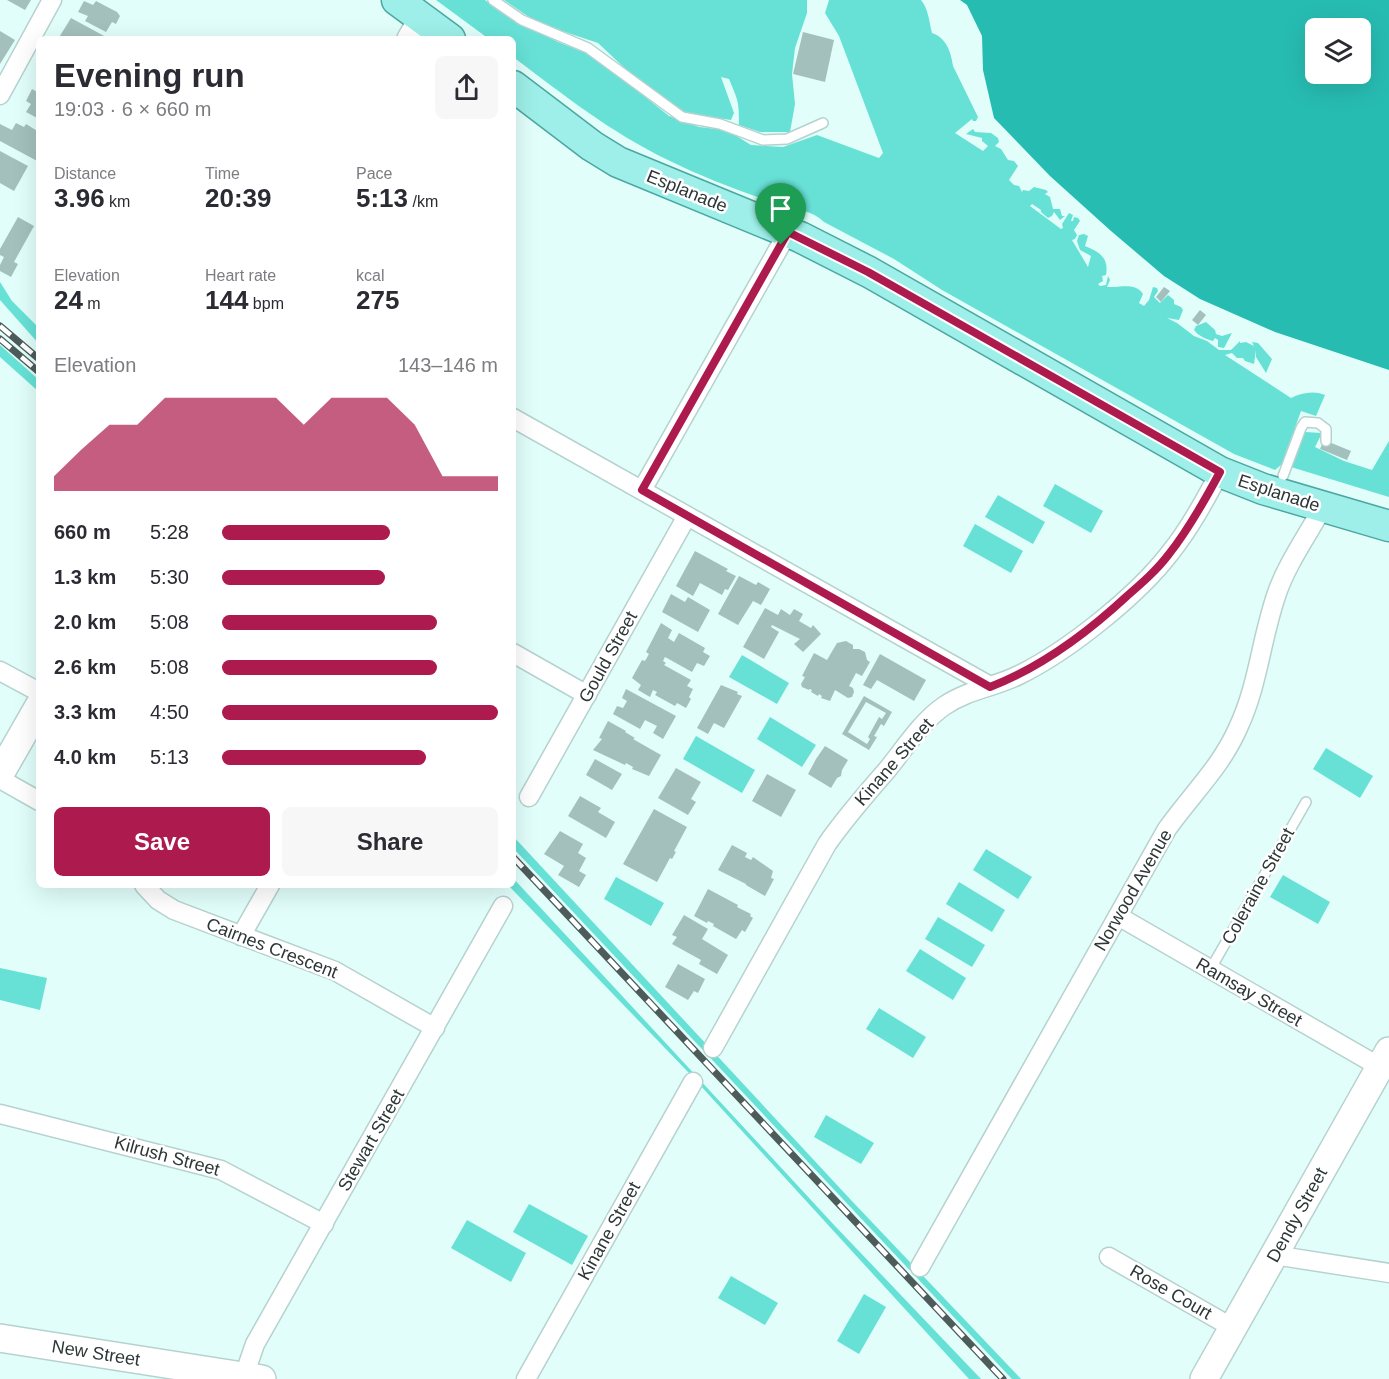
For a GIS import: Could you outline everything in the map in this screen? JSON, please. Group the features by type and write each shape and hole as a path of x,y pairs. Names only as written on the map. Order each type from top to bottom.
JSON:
{"main road":[{"path":"410,13 445,36"},
{"name":"Esplanade","path":"516,88 592,146 618,162 788,232 868,272 1220,472 1263,489 1389,526"}],"street":[{"path":"0,95 52,0"},
{"path":"642,490 788,232"},
{"path":"516,420 990,687"},
{"name":"Kinane Street","path":"713,1048 820,855 838,827 926,723 952,701 1019,675 1075,641 1142,583 1168,556 1180,541 1220,472"},
{"name":"Norwood Avenue","path":"920,1267 1167,829 1215,770 1232,741 1252,693 1276,594 1323,507"},
{"name":"Gould Street","path":"529,797 687,516"},
{"path":"516,655 587,695"},
{"path":"0,671 36,690"},
{"path":"0,774 36,711"},
{"path":"0,779 36,799"},
{"name":"Cairnes Crescent","path":"147,888 158,900 174,910 335,971 435,1028"},
{"path":"241,936 268,888"},
{"name":"Stewart Street","path":"253,1378 255,1344 503,906"},
{"name":"Ramsay Street","path":"1118,916 1210,970 1384,1059"},
{"name":"Dendy Street","path":"1204,1379 1384,1059"},
{"name":"Kinane Street","path":"526,1379 693,1082"},
{"name":"Kilrush Street","path":"0,1114 220,1170 324,1224"},
{"path":"1274,1255 1389,1273"},
{"name":"Rose Court","path":"1109,1257 1233,1328"},
{"name":"New Street","path":"0,1338 253,1378"}],"lane":[{"path":"493,0 522,20 588,48 682,117 720,123 763,140 787,139 823,123"},
{"path":"1283,476 1305,422 1318,423 1326,429 1326,441"},
{"name":"Coleraine Street","path":"1210,970 1305,802"}],"shaded area":[{"path":"436,0 485,0 509,17 558,42 594,56 669,116 699,127 717,129 735,135 751,145 783,147 817,135 879,158 883,153 839,36 825,13 829,0 921,0 927,12 932,33 941,38 947,46 953,66 978,117 976,121 972,119 955,133 983,151 988,146 982,138 966,134 973,129 975,132 991,133 998,138 999,142 995,146 1001,149 1008,160 1014,161 1018,166 1009,180 1019,186 1022,192 1034,187 1046,190 1048,192 1045,194 1050,197 1053,209 1060,209 1062,216 1065,216 1060,220 1054,212 1048,218 1032,204 1030,206 1061,229 1069,213 1073,215 1071,221 1074,217 1078,218 1080,221 1074,230 1077,235 1072,240 1088,267 1091,256 1080,250 1077,241 1079,235 1088,236 1085,246 1099,253 1105,260 1106,275 1102,276 1103,281 1098,284 1106,285 1108,276 1110,280 1107,287 1136,288 1143,294 1139,303 1144,306 1149,300 1153,287 1157,288 1158,291 1154,297 1160,303 1168,295 1174,300 1174,304 1183,310 1179,320 1167,318 1219,350 1231,350 1240,341 1240,343 1246,342 1254,346 1252,342 1258,343 1272,359 1266,373 1256,357 1256,350 1254,364 1243,358 1237,358 1232,353 1225,355 1291,398 1308,393 1325,395 1316,416 1301,411 1282,464 1275,470 1234,454 942,290 894,259 814,215 724,185 647,149 588,112 516,59 516,36 485,36"},
{"path":"504,0 807,0 807,13 795,48 792,74 795,104 790,132 760,132 739,125 736,97 729,79 721,77 734,113 731,120 683,113 632,75 598,43 538,23"},
{"path":"960,0 1389,0 1389,370 1275,332 1200,299 1164,276 1050,176 994,118 983,70 982,36 967,5"},
{"path":"0,282 12,301 36,325 36,341 0,300"},
{"path":"1206,322 1216,334 1222,336 1232,333 1224,348 1218,347 1218,340 1215,338 1213,341 1200,336 1194,330 1196,326"},
{"path":"0,345 36,377 36,389 0,357"},
{"path":"1305,432 1322,433 1315,447 1344,461 1372,470 1389,441 1389,497 1291,467"},
{"path":"1055,484 1103,511 1091,533 1043,506"},
{"path":"998,495 1045,522 1033,544 985,517"},
{"path":"975,524 1023,551 1011,573 963,546"},
{"path":"742,655 789,683 777,704 729,677"},
{"path":"770,717 816,745 802,767 757,739"},
{"path":"696,736 755,770 742,793 683,759"},
{"path":"1326,748 1373,776 1360,798 1313,769"},
{"path":"516,839 850,1199 1021,1379 1012,1379 516,851"},
{"path":"986,849 1032,877 1018,899 973,870"},
{"path":"1283,875 1330,902 1318,924 1270,897"},
{"path":"616,877 664,903 651,926 604,899"},
{"path":"516,881 835,1226 981,1379 969,1379 688,1072 511,888 516,888"},
{"path":"959,882 1005,910 992,932 946,904"},
{"path":"938,917 985,945 972,967 925,939"},
{"path":"920,949 966,978 953,1000 906,971"},
{"path":"0,968 47,978 40,1010 0,1000"},
{"path":"879,1008 926,1037 913,1058 866,1029"},
{"path":"826,1115 874,1143 861,1164 814,1137"},
{"path":"529,1204 588,1236 572,1265 513,1232"},
{"path":"467,1220 526,1253 511,1282 451,1248"},
{"path":"731,1276 778,1303 765,1325 718,1298"},
{"path":"864,1294 886,1307 859,1354 837,1341"}],"building":[{"path":"7,0 31,0 25,10"},
{"path":"84,1 93,5 96,1 117,12 120,16 116,24 112,22 106,32 85,21 88,16 78,12"},
{"path":"71,18 104,36 60,36"},
{"path":"0,31 15,40 0,64"},
{"path":"803,32 834,40 825,82 793,74"},
{"path":"32,89 36,91 36,117 26,112 31,104 26,101"},
{"path":"16,123 24,127 26,124 36,130 36,160 0,141 0,124 12,130"},
{"path":"0,151 28,166 14,191 0,183"},
{"path":"18,217 34,226 14,262 18,264 11,277 0,271 4,257 0,255 0,249"},
{"path":"1164,287 1170,291 1161,302 1156,297"},
{"path":"1200,310 1206,315 1198,325 1192,320"},
{"path":"1324,440 1351,451 1347,460 1320,449"},
{"path":"695,551 728,569 726,571 736,576 728,590 725,589 722,595 700,583 693,596 676,586"},
{"path":"739,576 756,585 758,582 770,589 761,605 753,601 738,625 718,614"},
{"path":"671,594 685,602 688,597 710,610 698,632 662,612"},
{"path":"765,608 778,615 781,609 790,615 794,609 803,614 799,621 811,628 813,625 821,634 803,652 794,644 800,639 772,625 771,627 779,632 764,659 743,647"},
{"path":"661,623 672,630 668,638 674,642 679,633 705,648 703,652 710,656 704,666 697,663 692,672 665,657 663,661 666,663 664,665 691,680 687,686 693,689 686,708 677,703 675,706 655,695 657,692 653,690 650,697 638,690 641,685 632,678 642,660 645,661 649,654 646,652"},
{"path":"846,641 853,645 853,649 865,652 870,662 862,676 856,673 849,686 853,688 852,697 848,698 835,690 830,701 802,687 801,684 805,677 802,676 814,653 827,660 837,643"},
{"path":"880,654 926,680 914,701 877,680 871,689 863,685"},
{"path":"721,685 742,696 724,728 714,723 708,734 697,728"},
{"path":"626,689 676,716 663,739 653,733 657,726 645,720 640,729 613,714 617,706 623,708 627,701 622,698"},
{"path":"864,696 892,712 884,726 881,724 874,736 877,737 869,750 842,734","holes":["866,702 886,713 882,719 879,717 868,737 870,739 867,744 848,732"]},
{"path":"608,721 661,755 649,776 632,769 633,767 626,763 625,765 593,750 602,739 599,738"},
{"path":"825,746 848,760 841,776 831,788 808,774"},
{"path":"595,759 622,774 612,790 586,775"},
{"path":"676,768 701,782 691,799 696,802 688,815 658,798"},
{"path":"767,774 796,790 781,817 752,801"},
{"path":"580,796 601,808 598,812 615,822 606,838 568,816"},
{"path":"654,809 687,827 674,851 676,852 672,859 670,858 657,882 623,864"},
{"path":"560,831 583,844 578,853 586,858 579,871 586,875 579,887 558,875 564,866 544,854"},
{"path":"732,845 747,853 745,857 751,860 753,857 773,871 771,878 774,879 765,896 718,870"},
{"path":"708,889 751,914 753,918 745,932 742,930 736,939 713,926 714,924 694,916"},
{"path":"684,915 708,929 702,939 728,955 717,974 699,964 701,960 672,944 677,937 672,935"},
{"path":"678,964 705,979 698,993 694,991 688,1000 665,987"}],"railway":[{"path":"0,326 36,356"},
{"path":"0,339 36,369"},
{"path":"516,860 1003,1379"}],"route":[{"path":"788,232 819,245 1220,472 1180,541 1142,583 1075,641 1019,675 990,687 642,490 781,245 788,232"}]}
